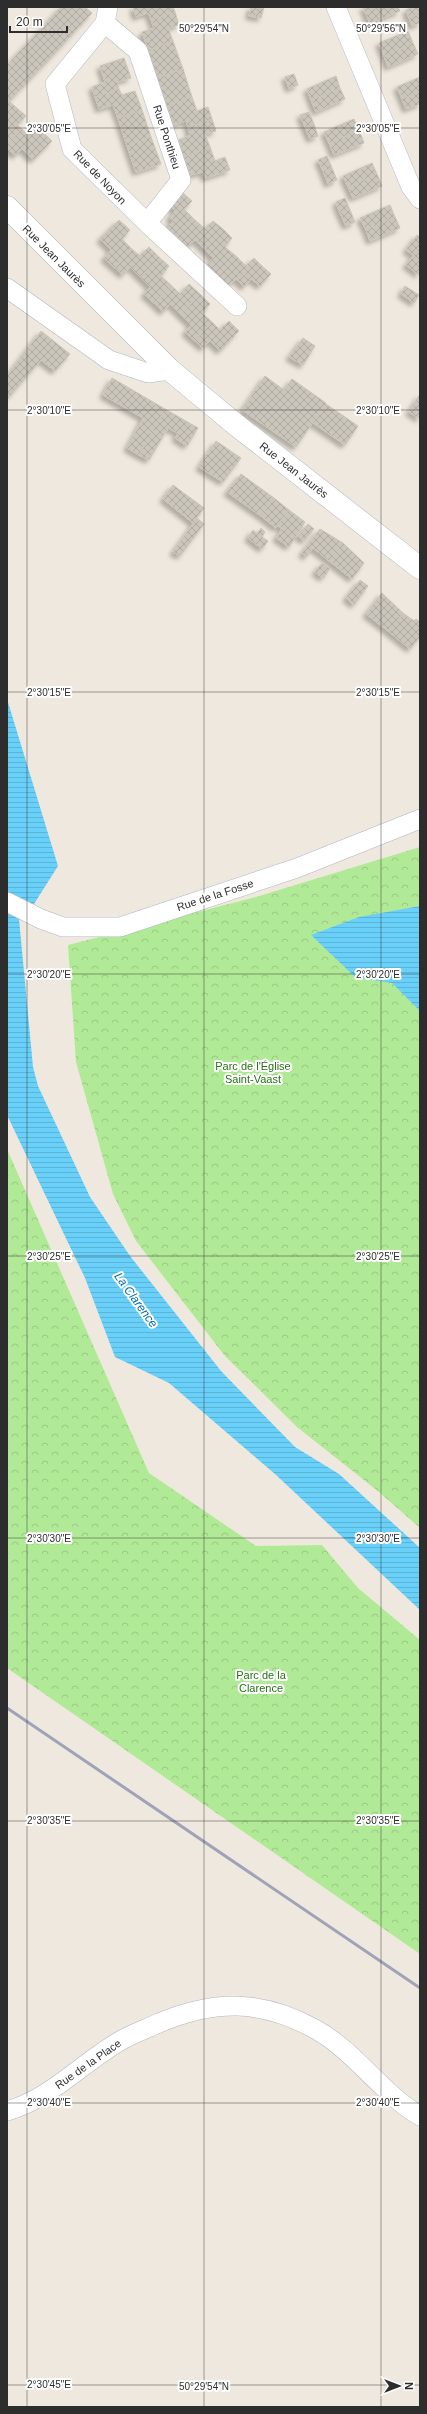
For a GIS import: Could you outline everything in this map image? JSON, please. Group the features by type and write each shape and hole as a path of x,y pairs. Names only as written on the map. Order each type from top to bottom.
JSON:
{"main road":[{"name":"Rue Jean Jaurès","path":"7,207 170,370 235,424 420,568"}],"street":[{"path":"336,7 411,187 420,199"},
{"name":"Rue Ponthieu","path":"107,15 138,51 181,180 146,223"},
{"name":"Rue de Noyon","path":"107,15 55,84 72,149 146,223"},
{"path":"146,223 237,306"},
{"path":"7,288 109,360 148,373 170,370"},
{"name":"Rue de la Fosse","path":"7,902 40,919 63,927 120,927 297,868 420,819"},
{"name":"Rue de la Place","path":"7,2110 39,2098 120,2040 179,2015 204,2008 229,2005 252,2006 271,2010 293,2017 317,2030 369,2071 394,2096 420,2116"}],"green space":[{"name":"Parc de l'Église Saint-Vaast","path":"420,847 420,1528 379,1492 297,1427 225,1356 136,1241 113,1194 76,1062 68,945 256,897"},
{"name":"Parc de la Clarence","path":"7,1149 149,1473 256,1546 322,1545 358,1588 420,1640 420,1954 7,1668"}],"water":[{"name":"La Clarence","path":"7,699 58,866 34,904 19,919 33,1067 38,1086 90,1197 130,1256 221,1371 295,1447 339,1474 420,1548 420,1610 275,1474 169,1383 115,1357 85,1278 7,1115"},
{"path":"420,906 420,1011 392,983 355,977 311,935 359,917"}],"building":[{"path":"85,7 92,13 79,27 60,8"},
{"path":"133,7 173,7 175,12 151,20 148,13 136,17"},
{"path":"251,7 257,7 255,17 249,16"},
{"path":"257,7 264,7 261,18 255,17"},
{"path":"363,7 378,7 365,12"},
{"path":"378,7 398,7 400,11 370,23 365,12"},
{"path":"413,7 420,7 420,14 409,18 406,10"},
{"path":"60,8 79,27 60,48 41,29"},
{"path":"175,12 179,25 168,28 173,41 148,50 142,32 154,28 151,20"},
{"path":"419,14 420,23 412,26 409,18"},
{"path":"41,29 60,48 41,68 21,50"},
{"path":"408,31 413,43 384,56 379,43"},
{"path":"173,41 183,69 157,78 148,50"},
{"path":"413,43 418,54 388,67 384,56"},
{"path":"21,50 41,68 21,89 7,76 7,65"},
{"path":"124,58 131,78 117,82 119,89 95,97 92,87 105,82 100,66"},
{"path":"183,69 192,97 167,106 157,78"},
{"path":"294,74 298,85 289,89 285,77"},
{"path":"7,76 21,89 7,104"},
{"path":"336,76 340,88 311,100 307,89"},
{"path":"420,77 420,91 402,99 397,87"},
{"path":"340,88 345,99 316,112 311,100"},
{"path":"119,89 122,95 135,91 142,110 118,118 113,105 99,109 95,97"},
{"path":"420,91 420,104 406,109 402,99"},
{"path":"192,97 197,111 208,107 212,119 188,127 186,121 174,125 167,106"},
{"path":"10,102 26,116 17,125 22,129 7,145 7,104"},
{"path":"142,110 151,137 127,146 118,118"},
{"path":"309,112 314,124 305,127 300,115"},
{"path":"212,119 216,131 205,134 210,147 184,157 179,140 190,135 188,127"},
{"path":"354,119 359,130 329,143 324,132"},
{"path":"314,124 318,136 310,139 305,127"},
{"path":"36,126 52,141 33,160 22,149 15,156 7,148 7,145 22,129 28,135"},
{"path":"359,130 364,143 334,155 329,143"},
{"path":"151,137 161,164 136,172 127,146"},
{"path":"210,147 215,161 225,157 230,170 205,178 203,172 190,175 184,157"},
{"path":"327,156 332,168 323,171 318,160"},
{"path":"372,163 377,174 348,187 343,176"},
{"path":"332,168 337,180 328,184 323,171"},
{"path":"377,174 382,186 353,198 348,187"},
{"path":"183,193 192,201 184,209 194,219 176,238 166,228 173,221 169,217 175,211 170,206"},
{"path":"345,198 350,210 340,213 336,202"},
{"path":"390,205 395,217 366,230 360,218"},
{"path":"350,210 355,222 346,226 340,213"},
{"path":"395,217 400,228 370,241 366,230"},
{"path":"194,219 205,229 213,221 223,229 204,249 195,240 187,248 176,238"},
{"path":"119,220 130,230 122,239 132,249 115,268 104,258 111,250 100,239"},
{"path":"223,229 232,238 225,247 236,256 217,276 206,266 213,258 204,249"},
{"path":"417,235 420,237 420,246 413,255 406,250"},
{"path":"420,246 420,261 413,255"},
{"path":"149,247 160,258 140,277 130,267 123,275 115,268 132,249 140,256"},
{"path":"236,256 246,266 254,258 263,267 250,280 243,274 227,286 217,276"},
{"path":"413,256 420,261 419,275 406,265"},
{"path":"160,258 169,266 161,276 171,285 154,303 144,294 150,287 140,277"},
{"path":"263,267 271,274 260,286 251,279"},
{"path":"243,274 250,280 244,287 237,280"},
{"path":"189,284 200,294 181,315 170,304 163,312 154,303 171,285 180,294"},
{"path":"405,286 419,295 414,303 401,294"},
{"path":"200,294 210,304 202,313 212,322 195,341 185,332 191,325 181,315"},
{"path":"229,321 239,331 220,351 210,341 203,348 195,341 212,322 220,330"},
{"path":"41,331 70,354 55,371 41,360 10,396 7,394 7,376"},
{"path":"303,338 315,346 303,365 289,357"},
{"path":"265,376 284,390 292,379 326,403 296,447 242,410"},
{"path":"112,378 165,409 139,455 127,448 143,418 103,395"},
{"path":"420,394 420,419 409,412"},
{"path":"326,404 358,426 345,445 313,423"},
{"path":"165,409 198,428 187,446 175,438 178,433 168,428 149,460 139,455"},
{"path":"216,441 241,458 223,482 199,467"},
{"path":"241,474 274,498 261,516 227,492"},
{"path":"173,485 204,508 193,523 163,499"},
{"path":"274,498 289,510 276,528 261,516"},
{"path":"289,510 305,522 289,547 276,538 282,529 277,525"},
{"path":"197,518 204,524 180,556 173,552"},
{"path":"308,524 314,529 304,541 298,536"},
{"path":"261,528 265,532 262,537 268,541 262,549 248,538 253,530 257,534"},
{"path":"320,529 343,543 329,561 313,548 306,557 302,553"},
{"path":"343,543 364,563 352,579 329,561"},
{"path":"322,563 326,566 319,575 315,572"},
{"path":"326,566 330,569 323,578 319,575"},
{"path":"360,580 368,586 354,605 346,598"},
{"path":"382,593 403,613 388,631 366,614"},
{"path":"403,613 414,621 416,619 420,622 420,637 410,649 388,631"}],"railway":[{"path":"7,1708 420,1988"}]}
